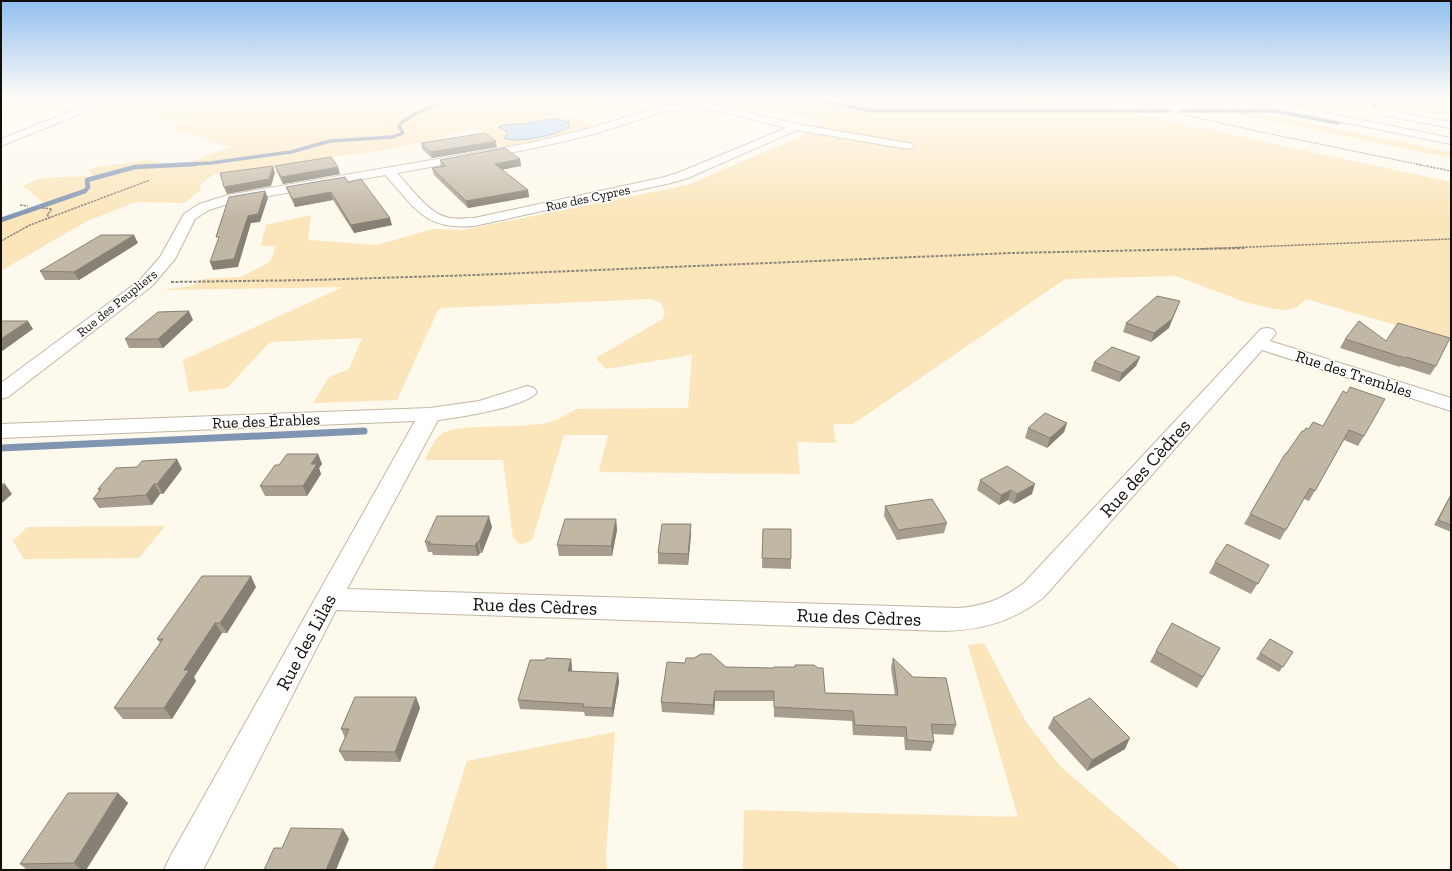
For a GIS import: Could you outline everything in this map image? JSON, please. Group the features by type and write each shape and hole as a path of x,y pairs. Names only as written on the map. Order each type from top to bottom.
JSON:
{"main road":[{"path":"1,143 12,139"},
{"name":"Rue des Peupliers","path":"1,393 146,283 167,259 189,217 204,207 242,197 389,172 564,139"},
{"name":"Rue des Cypres","path":"389,172 431,215 443,221 474,222 667,180 768,139"},
{"name":"Rue des Peupliers","path":"865,139 908,146"},
{"path":"1439,139 1451,141"},
{"name":"Rue des Trembles","path":"1262,338 1451,405"},
{"name":"Rue des Cèdres","path":"328,599 945,620 968,620 988,616 1021,601 1034,590 1262,338"},
{"name":"Rue des Érables","path":"1,431 430,414 489,406 527,392"},
{"name":"Rue des Lilas","path":"183,870 328,599 430,414"}],"path":[{"path":"1293,139 1451,171"},
{"path":"1,241 20,229 150,180"},
{"path":"20,205 28,206"},
{"path":"42,208 52,209 47,215 50,218"},
{"path":"146,283 467,276 1012,253 1246,248 1451,239"}],"shaded area":[{"path":"206,139 436,139 391,149 215,174 203,182 199,187 202,189 184,203 136,202 87,221 1,271 1,219 45,204 23,186 39,179 93,175 88,170 95,167 149,160 158,162 157,166 179,166 230,147"},
{"path":"489,139 524,140 546,139 503,147"},
{"path":"796,139 1250,139 1451,182 1451,341 1306,299 1297,307 1287,310 1275,309 1245,302 1176,276 1065,279 853,424 833,424 836,443 797,442 800,474 599,472 608,435 564,435 532,540 521,545 513,538 503,460 425,460 432,446 442,434 460,428 535,425 558,419 576,409 688,408 692,355 606,369 596,358 663,319 665,311 661,303 651,299 442,308 438,310 397,400 313,403 329,377 349,369 362,338 270,342 227,388 189,392 183,360 343,287 161,290 192,286 203,279 241,277 270,262 276,246 261,246 266,225 311,215 308,240 376,245 434,229 463,230 688,185"},
{"path":"1356,139 1385,139 1432,148 1451,152 1451,158"},
{"path":"165,526 139,558 24,559 13,541 27,527"},
{"path":"984,643 1026,722 1060,766 1181,870 743,870 744,810 1018,817 968,645"},
{"path":"615,732 606,854 607,870 433,870 467,761"}],"water":[{"path":"506,139 531,139 518,140"}],"building":[{"path":"449,139 493,139 496,141 431,152 421,143"},
{"path":"505,148 520,159 495,164 528,190 466,201 432,168 446,166 440,160"},
{"path":"331,157 338,167 281,177 275,166"},
{"path":"273,166 269,179 224,187 220,173"},
{"path":"345,177 348,182 361,179 390,218 351,225 331,192 293,199 286,187"},
{"path":"265,191 258,214 248,216 234,259 210,262 219,237 216,237 229,197"},
{"path":"101,235 134,235 74,272 40,271"},
{"path":"1157,296 1180,301 1172,319 1154,333 1126,323"},
{"path":"189,311 158,339 125,339 158,312"},
{"path":"1,321 28,321 1,339"},
{"path":"1359,321 1386,341 1398,323 1450,338 1436,366 1345,339"},
{"path":"1112,347 1140,357 1122,373 1094,362"},
{"path":"1350,387 1385,399 1364,436 1349,430 1315,491 1310,488 1286,530 1250,514 1285,454 1302,431 1306,428 1309,429 1313,422 1323,426 1343,391 1347,393"},
{"path":"1045,413 1067,423 1050,438 1028,428"},
{"path":"287,454 318,454 311,464 317,464 303,486 260,486 275,465 279,465"},
{"path":"177,459 146,495 93,499 101,489 98,489 116,468 137,467 142,461"},
{"path":"1007,466 1035,484 1017,494 1011,490 1001,495 980,480"},
{"path":"1451,495 1451,525 1438,520"},
{"path":"932,499 947,523 898,530 885,506"},
{"path":"437,516 489,516 479,542 477,542 475,546 429,544 430,542 425,542"},
{"path":"565,519 616,519 611,546 557,545"},
{"path":"662,524 691,524 688,554 658,553"},
{"path":"763,529 791,529 791,559 762,558"},
{"path":"1227,544 1269,565 1258,584 1215,562"},
{"path":"202,576 251,576 220,623 215,623 184,670 189,670 164,708 114,708 163,639 157,639"},
{"path":"1172,623 1220,648 1203,677 1156,651"},
{"path":"1270,639 1293,652 1283,667 1260,653"},
{"path":"701,654 711,654 726,667 774,668 795,667 795,665 814,665 818,668 823,668 825,693 898,695 893,658 913,677 946,678 956,725 931,724 934,742 907,740 906,727 855,725 853,711 774,707 774,691 715,691 713,705 661,702 667,662 685,663 686,658 694,658"},
{"path":"546,658 571,659 568,671 618,673 612,708 583,707 584,704 518,700 530,660 545,660"},
{"path":"355,697 416,697 395,752 339,751 349,729 341,729"},
{"path":"1090,698 1130,738 1092,760 1053,718"},
{"path":"68,793 118,793 74,863 20,864"},
{"path":"291,828 343,829 326,870 264,870 274,848 282,848"}],"waterway":[{"path":"184,165 211,163 291,152 330,141 367,139"},
{"path":"184,165 196,164"},
{"path":"177,165 184,165"},
{"path":"1,220 85,191 88,187 87,180 135,167 184,165"},
{"path":"1,448 364,431"}]}
